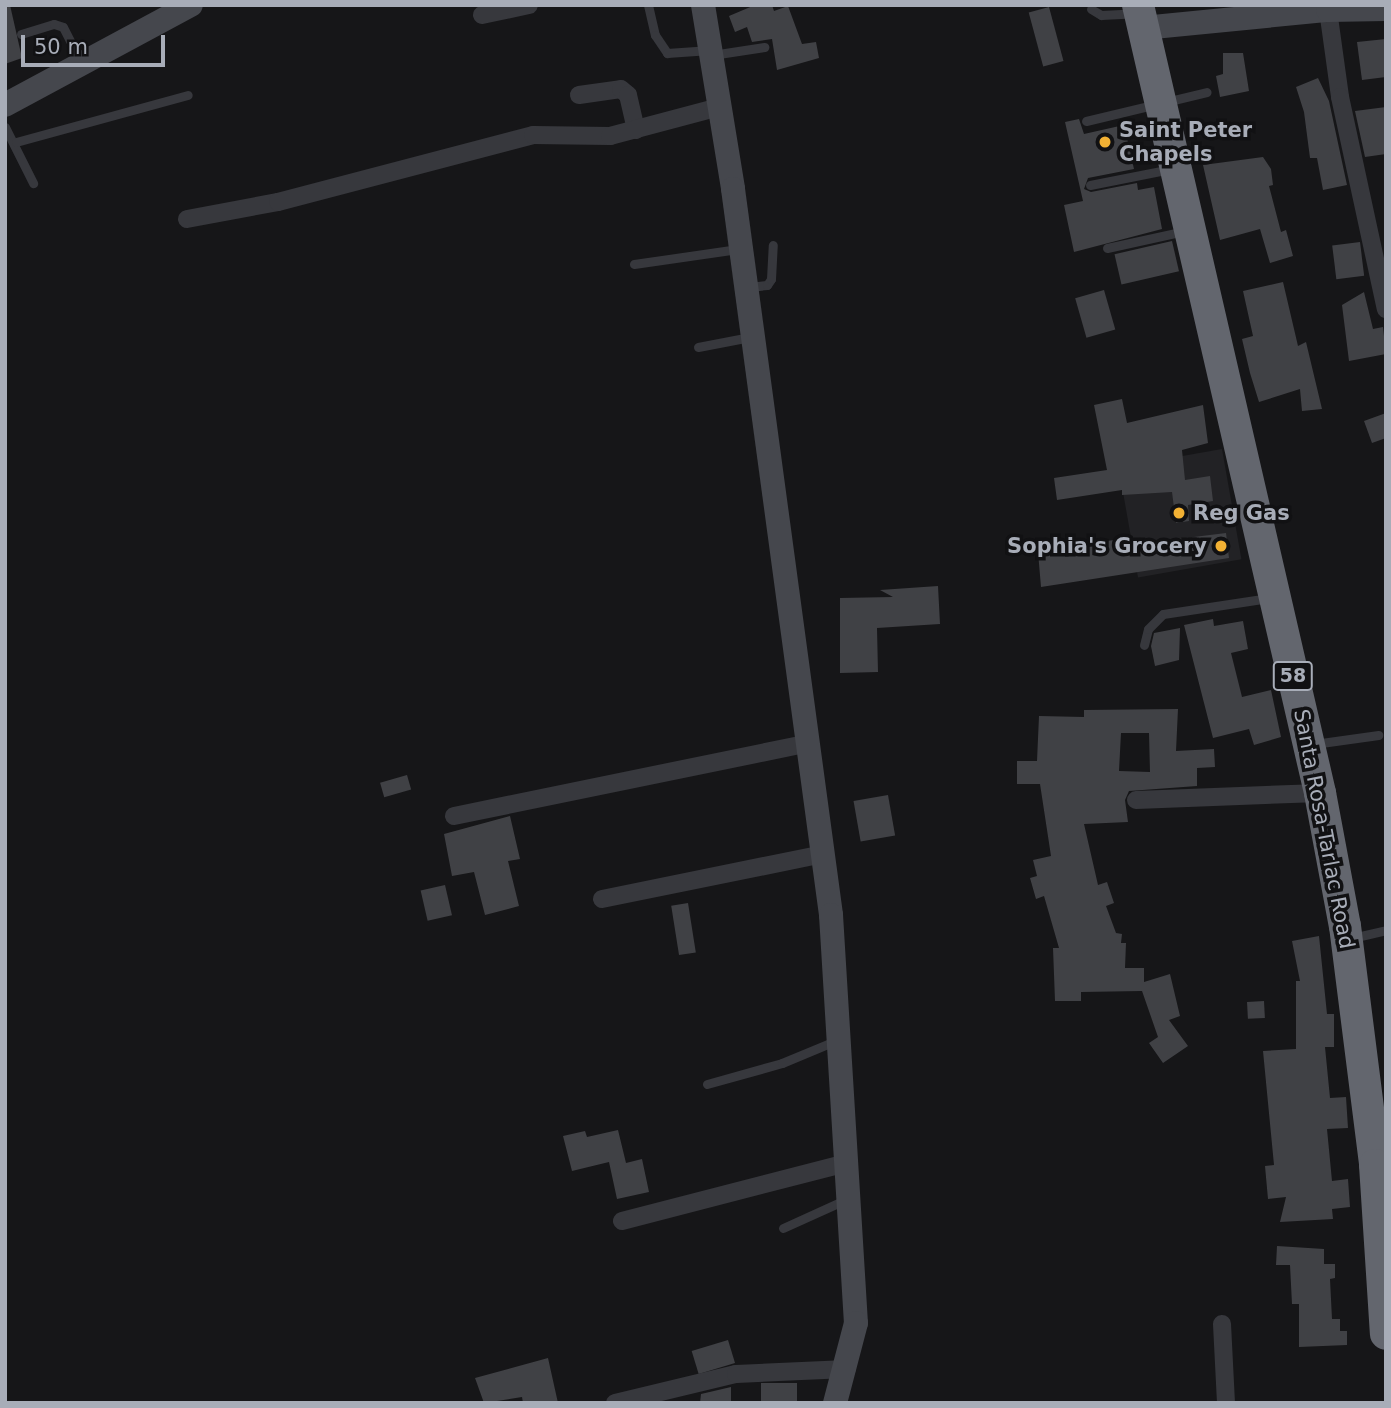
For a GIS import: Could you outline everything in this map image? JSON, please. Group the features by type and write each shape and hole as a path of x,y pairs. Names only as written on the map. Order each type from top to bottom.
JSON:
{"highway":[{"name":"Santa Rosa-Tarlac Road","path":"1141,16 1320,793 1347,940 1383,1223 1386,1334"}],"street":[{"path":"482,15 529,5"},
{"path":"703,5 740,248 805,744 824,854 840,1039 856,1324 847,1369 835,1403"},
{"path":"5,105 179,8"},
{"path":"1141,16 1386,9"},
{"path":"1328,10 1342,109 1386,309"},
{"path":"579,95 621,89 628,95 636,130"},
{"path":"187,219 278,202 533,135 594,138 636,130 719,107"},
{"path":"454,816 805,744"},
{"path":"1136,800 1320,793"},
{"path":"602,899 824,854"},
{"path":"622,1221 846,1163"},
{"path":"1222,1324 1226,1403"},
{"path":"615,1403 736,1374 847,1369"}],"lane":[{"path":"648,5 655,35 667,53 764,47"},
{"path":"1091,9 1101,15 1141,16"},
{"path":"21,34 54,24 62,27 82,63"},
{"path":"1086,121 1207,92"},
{"path":"16,142 188,95"},
{"path":"5,127 16,142 33,183"},
{"path":"1090,185 1176,168"},
{"path":"1107,248 1190,230"},
{"path":"744,287 767,285 771,279 773,245"},
{"path":"634,264 740,248"},
{"path":"698,346 752,337"},
{"path":"1144,645 1148,629 1163,614 1275,597"},
{"path":"1309,745 1378,735"},
{"path":"1347,940 1386,930"},
{"path":"707,1084 782,1063 840,1039"},
{"path":"783,1228 849,1198"}],"shaded area":[{"name":"Reg Gas","path":"1222,449 1241,559 1138,578 1119,467"}],"building":[{"path":"5,5 10,5 22,58 5,64"},
{"path":"755,5 772,5 774,11 788,6 802,44 816,42 819,58 777,70 772,39 752,42 747,27 735,32 729,16"},
{"path":"1049,7 1063,61 1043,67 1029,12"},
{"path":"1386,39 1386,77 1362,80 1357,42"},
{"path":"1223,53 1243,53 1249,91 1220,97 1216,76 1223,74"},
{"path":"1318,78 1329,101 1347,185 1323,190 1317,158 1310,158 1304,112 1296,87"},
{"path":"1386,107 1386,154 1365,157 1355,111"},
{"path":"1079,119 1084,134 1124,125 1134,169 1088,178 1084,189 1091,192 1137,183 1138,190 1154,187 1162,229 1074,252 1064,205 1083,201 1065,122"},
{"path":"1263,157 1271,169 1273,185 1269,186 1281,232 1286,230 1293,256 1270,263 1260,229 1220,240 1203,165"},
{"path":"1172,241 1179,271 1121,284 1115,254"},
{"path":"1360,242 1364,276 1336,279 1332,245"},
{"path":"1283,282 1298,346 1306,342 1322,409 1302,411 1300,389 1259,402 1250,373 1242,339 1253,336 1243,291"},
{"path":"1104,290 1115,329 1086,338 1075,298"},
{"path":"1364,292 1373,329 1383,327 1386,354 1349,361 1342,305"},
{"path":"1122,399 1127,423 1203,405 1208,443 1182,450 1185,480 1210,476 1213,501 1188,505 1189,521 1176,523 1172,492 1122,495 1122,490 1057,500 1054,478 1107,470 1094,405"},
{"path":"1386,413 1386,438 1372,443 1364,421"},
{"path":"1226,533 1229,558 1041,587 1038,552 1107,545 1107,541 1128,538 1129,545"},
{"path":"938,586 940,624 877,628 878,672 840,673 840,598 893,597 880,590"},
{"path":"1213,619 1214,626 1243,621 1248,649 1231,653 1242,697 1271,690 1281,737 1254,745 1249,729 1213,738 1184,625"},
{"path":"1180,628 1179,660 1155,666 1151,646 1154,633"},
{"path":"1178,709 1176,751 1214,749 1215,767 1197,768 1197,786 1129,791 1125,800 1128,822 1084,824 1098,885 1107,882 1114,903 1106,906 1116,933 1122,934 1121,943 1126,943 1125,968 1144,968 1144,982 1170,974 1180,1016 1169,1020 1188,1046 1163,1063 1149,1043 1158,1037 1142,991 1081,992 1081,1001 1055,1001 1053,948 1059,948 1044,896 1036,899 1030,878 1037,876 1033,860 1051,856 1040,784 1017,784 1017,761 1037,761 1039,716 1084,717 1084,710","holes":["1121,733 1149,733 1150,772 1119,771"]},
{"path":"407,775 411,789 384,797 380,783"},
{"path":"888,795 895,835 861,841 854,801"},
{"path":"510,816 520,859 508,861 519,906 485,915 474,872 452,876 444,834"},
{"path":"445,885 452,915 428,921 421,891"},
{"path":"688,903 696,952 679,955 671,906"},
{"path":"1319,936 1327,1014 1334,1014 1334,1047 1325,1047 1330,1098 1346,1097 1348,1128 1327,1129 1332,1181 1348,1179 1350,1207 1332,1209 1333,1219 1280,1222 1286,1197 1268,1199 1265,1166 1274,1165 1263,1051 1296,1049 1296,981 1300,981 1292,941"},
{"path":"1264,1001 1265,1018 1248,1019 1247,1002"},
{"path":"618,1130 626,1163 642,1159 649,1192 617,1199 609,1162 572,1171 563,1136 585,1131 587,1137"},
{"path":"1277,1246 1324,1249 1324,1264 1335,1264 1335,1278 1330,1279 1332,1319 1340,1319 1340,1331 1347,1331 1347,1345 1299,1347 1299,1304 1292,1304 1290,1265 1276,1265"},
{"path":"728,1340 735,1363 699,1374 692,1351"},
{"path":"548,1358 558,1403 523,1403 522,1397 484,1403 475,1378"},
{"path":"761,1383 797,1383 797,1403 761,1403"},
{"path":"731,1387 731,1403 700,1403 701,1394"}],"place":[{"name":"Saint Peter Chapels","path":"1105,142"},
{"name":"Reg Gas","path":"1179,513"},
{"name":"Sophia's Grocery","path":"1221,546"}]}
